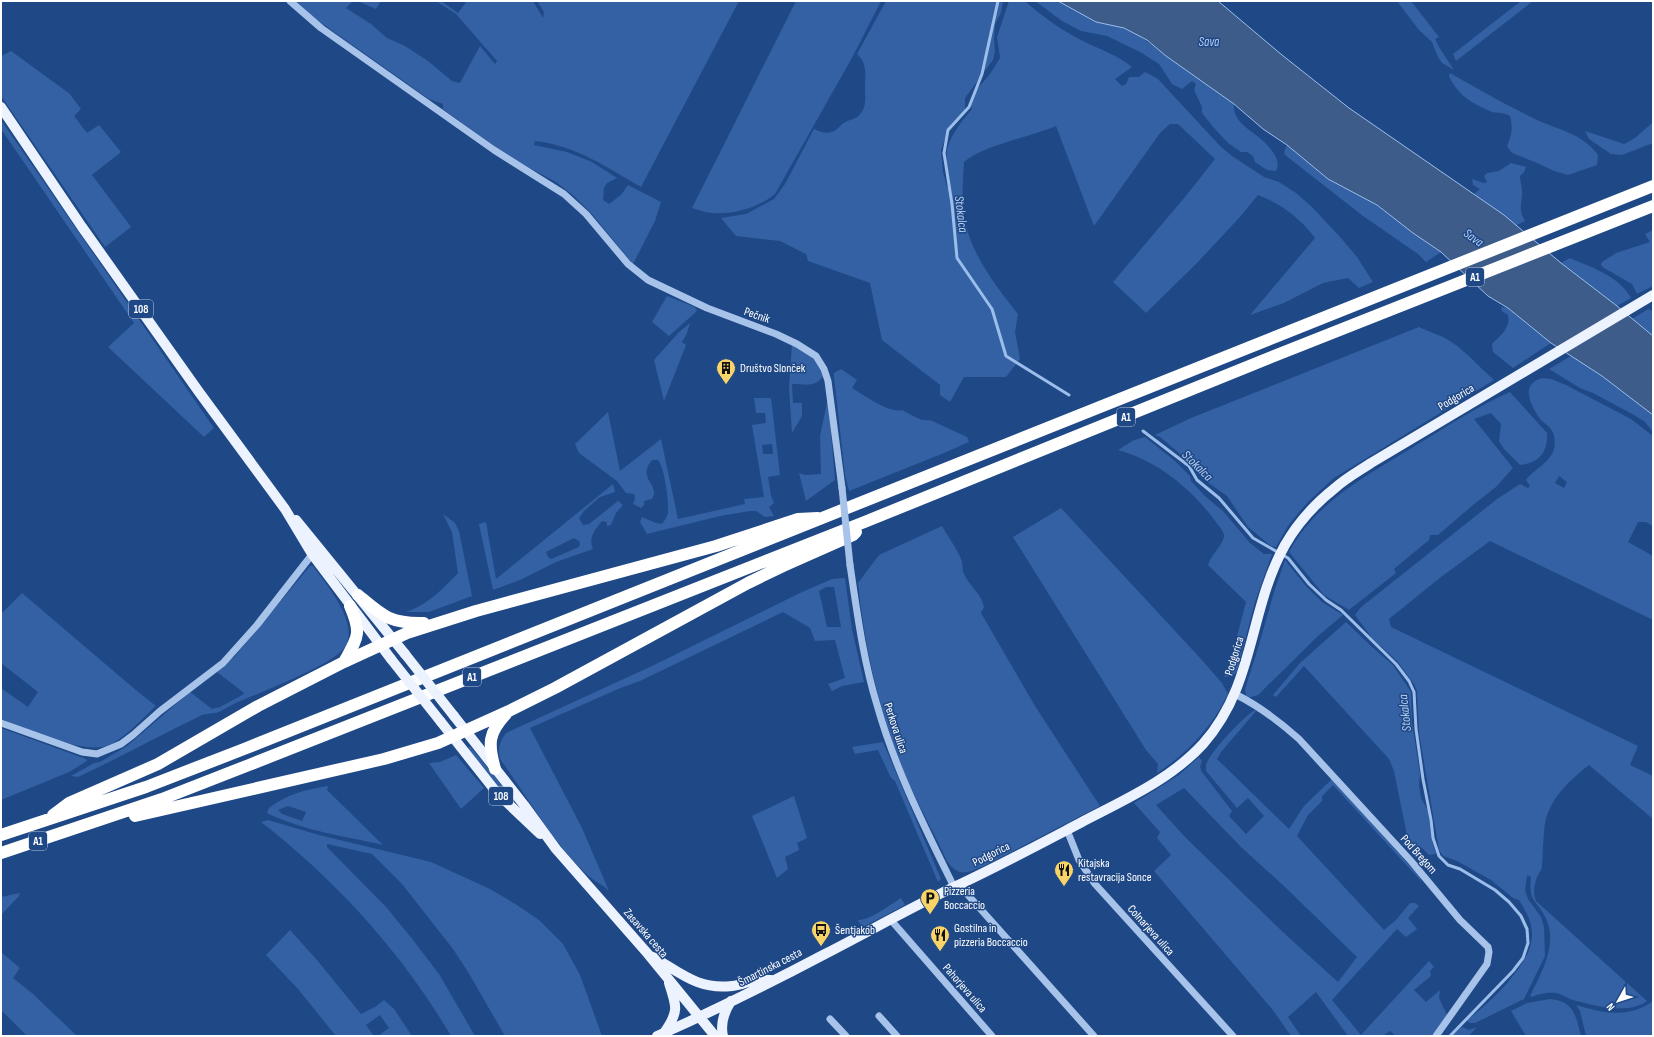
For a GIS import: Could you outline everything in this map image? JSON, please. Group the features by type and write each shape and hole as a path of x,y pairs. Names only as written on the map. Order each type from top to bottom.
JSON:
{"highway":[{"name":"A1","path":"1,835 146,787 244,749 1371,300 1653,186"},
{"name":"A1","path":"1,853 162,799 249,765 867,521 1653,206"},
{"path":"45,821 69,803 158,764 258,706 344,662 394,639 445,620 716,546 798,519 827,517"},
{"path":"76,829 95,830 141,814 384,759 452,737 555,688 748,583 853,535 867,521"},
{"path":"358,595 380,613 398,622 425,623 445,620"},
{"path":"344,662 356,640 358,633 357,623 350,606"},
{"path":"496,769 490,748 490,738 495,728 509,711"}],"main road":[{"name":"108","path":"1,107 159,335 315,550 350,606 452,737"},
{"name":"Podgorica","path":"957,886 1146,788 1183,763 1203,744 1218,725 1236,694 1247,662 1264,595 1285,545 1305,517 1335,487 1377,459 1653,295"},
{"name":"108","path":"315,550 358,595 394,639"},
{"name":"Zasavska cesta","path":"394,639 496,769 556,849 648,954 715,1036"},
{"name":"Zasavska cesta","path":"452,737 497,793 556,849"},
{"name":"Šmartinska cesta","path":"700,1017 957,886"},
{"path":"648,954 688,979 704,986 719,988 734,986 756,980 773,980"},
{"path":"660,1034 673,1020 676,1009 667,977"},
{"path":"723,1036 721,1029 722,1020 731,1001"},
{"path":"660,1034 700,1017"}],"street":[{"name":"Pečnik","path":"290,1 321,28 494,150 564,194 586,214 628,264 648,280 707,308 776,334 816,356 824,369 828,381 850,565"},
{"path":"1,724 82,752 97,754 121,744 160,710 223,663 257,626 315,550"},
{"name":"Perkova ulica","path":"850,565 863,649 884,727 912,799 957,886"},
{"name":"Pod Bregom","path":"1236,694 1256,704 1281,722 1299,739 1411,861 1460,920 1488,946 1489,952 1487,964 1436,1036"},
{"name":"Colnarjeva ulica","path":"1067,830 1079,860 1098,888 1233,1036"},
{"path":"957,886 1094,1036"},
{"name":"Pahorjeva ulica","path":"890,919 992,1036"},
{"path":"879,1016 897,1036"},
{"path":"830,1019 846,1036"}],"shaded area":[{"path":"296,1 381,1 376,9 360,2 352,2 346,8 371,24 387,38 405,46 428,61 452,81 460,83 480,46 495,64 497,61 456,14 436,1 441,1 458,13 467,1 533,1 543,18 544,12 537,1 739,1 641,187 578,152 564,147 535,141 534,145 567,152 592,162 617,178 607,183 604,188 603,200 609,204 621,195 628,185 661,202 655,221 633,264 592,214 574,196 556,182 511,158 443,109 443,104 429,99 313,17"},
{"path":"796,1 881,1 853,56 775,194 762,203 729,213 710,213 692,208"},
{"path":"886,1 1003,1 1001,13 995,24 995,51 993,60 965,98 965,111 947,134 941,150 943,172 947,187 950,184 946,155 947,150 958,127 972,109 970,103 973,94 990,74 1000,58 997,37 1009,1 1025,1 1067,32 1132,67 1115,79 1122,86 1126,84 1129,77 1139,77 1145,72 1158,79 1220,146 1232,156 1264,177 1279,182 1296,193 1312,207 1357,257 1373,282 1359,288 1348,278 1323,283 1284,303 1250,315 1315,238 1290,212 1258,195 1239,218 1197,263 1146,313 1113,282 1215,159 1178,124 1170,124 1160,133 1094,226 1056,126 995,146 973,156 964,162 963,207 968,234 986,270 1001,293 1018,314 1015,332 1020,359 1006,377 964,377 950,402 940,395 940,385 882,340 870,283 808,261 806,254 780,241 736,236 721,218 746,214 774,199 785,184 814,129 829,133 837,129 843,123 857,117 860,114 864,108 865,102 865,74 863,62 857,54"},
{"path":"1035,1 1058,1 1096,22 1116,25 1138,35 1234,104 1234,111 1241,123 1263,141 1274,154 1278,165 1276,171 1267,170 1255,162 1253,156 1247,152 1241,152 1228,143 1214,128 1202,113 1202,107 1194,90 1196,84 1192,81 1182,89 1172,84 1159,64 1140,52 1107,36 1081,31 1062,21"},
{"path":"1397,1 1411,1 1439,37 1435,39 1454,70 1442,63 1432,42 1419,30"},
{"path":"1521,1 1533,1 1456,61 1453,54"},
{"path":"11,51 70,94 81,109 74,116 87,133 99,125 121,152 92,175 131,227 105,247 1,96 1,56"},
{"path":"1450,73 1524,114 1569,133 1585,142 1598,155 1597,165 1568,175 1554,171 1512,153 1507,146 1512,131 1510,116 1491,112 1467,99 1455,87 1449,76"},
{"path":"1,120 214,428 204,437 108,347 134,323 1,129"},
{"path":"1652,123 1653,143 1622,155 1611,154 1589,139 1585,131 1624,144 1635,138"},
{"path":"1287,145 1328,179 1377,205 1413,233 1441,252 1426,262 1418,254 1363,216 1285,155 1284,152"},
{"path":"1511,163 1526,167 1520,176 1522,193 1521,212 1525,221 1515,226 1497,210 1473,195 1480,189 1473,185 1472,179 1484,183 1487,182 1484,176 1487,173 1499,171"},
{"path":"1653,230 1653,286 1637,294 1632,284 1601,265 1602,262 1616,253 1650,242 1645,234"},
{"path":"1570,258 1612,278 1626,290 1631,298 1617,306 1561,263"},
{"path":"667,296 695,307 697,311 669,336 652,322"},
{"path":"1502,307 1508,308 1551,343 1513,368 1493,352 1492,344 1504,331 1509,320 1508,315 1502,311"},
{"path":"1648,309 1653,311 1653,336 1632,319"},
{"path":"690,323 682,342 686,345 664,401 654,360 679,332"},
{"path":"1419,327 1443,337 1456,345 1494,380 1334,478 1300,511 1288,526 1276,547 1271,546 1248,527 1227,496 1203,479 1198,469 1160,437 1155,435 1191,418"},
{"path":"792,344 815,360 823,376 820,380 813,384 792,384 793,403 802,403 802,416 792,433 789,388"},
{"path":"1571,356 1602,376 1653,415 1653,432 1645,422 1634,415 1593,393 1580,388 1549,369"},
{"path":"841,369 857,380 852,388 884,407 902,410 919,419 930,420 967,437 969,442 849,491 845,475 834,377 834,373"},
{"path":"1542,378 1551,379 1566,385 1631,419 1653,436 1653,526 1646,522 1638,522 1628,542 1653,556 1653,620 1490,541 1441,577 1389,619 1391,627 1638,746 1630,765 1653,776 1653,819 1589,765 1568,783 1551,806 1544,828 1542,867 1536,880 1534,892 1536,901 1647,1001 1631,1008 1611,1008 1591,1005 1556,993 1532,997 1530,996 1546,960 1549,950 1550,931 1544,914 1533,898 1530,886 1531,877 1527,875 1525,890 1528,899 1541,917 1544,927 1545,956 1524,999 1475,1023 1470,1023 1466,1020 1494,997 1514,975 1522,963 1528,953 1531,943 1531,926 1519,900 1513,898 1491,880 1457,861 1443,856 1439,850 1419,733 1417,691 1414,684 1397,661 1372,638 1355,615 1360,608 1497,499 1520,484 1528,488 1530,486 1526,480 1549,458 1555,445 1552,431 1541,420 1529,397 1532,384","holes":["1559,476 1567,482 1564,488 1555,483"]},
{"path":"1510,392 1547,433 1546,446 1538,459 1527,464 1520,465 1504,449 1499,441 1501,424 1491,413 1474,419 1513,468 1496,487 1438,535 1430,535 1429,540 1394,569 1396,573 1349,610 1324,595 1289,552 1314,517 1329,503 1363,478 1463,416"},
{"path":"754,398 771,398 780,475 768,477 771,496 774,503 769,507 774,516 765,517 756,511 750,511 720,516 647,534 640,522 642,517 662,524 668,513 666,485 663,470 658,460 652,460 647,472 647,477 654,489 654,494 652,499 644,501 644,505 641,508 633,504 635,498 634,494 626,493 617,481 579,453 575,444 608,412 620,471 661,439 678,519 745,504 744,499 764,497 752,425 766,423 765,413 756,413","holes":["772,444 773,454 763,454 762,445"]},
{"path":"828,398 835,480 806,501 799,473 805,475 821,474 820,436"},
{"path":"1145,437 1175,461 1190,476 1191,481 1206,497 1223,511 1250,543 1264,554 1272,554 1255,602 1237,671 1233,676 1224,677 1231,659 1246,602 1208,565 1222,542 1224,536 1223,531 1193,495 1171,476 1146,461 1118,450 1134,440"},
{"path":"613,484 615,492 600,497 584,511 579,518 583,525 589,524 618,501 623,505 616,513 611,525 607,526 607,522 602,521 595,531 591,541 593,549 556,562 520,580 493,590 479,524 486,522 496,579","holes":["574,538 580,542 579,547 551,559 548,557 546,552"]},
{"path":"1061,508 1201,659 1222,683 1228,694 1222,706 1207,728 1179,757 1157,773 1158,764 1146,750 1013,537"},
{"path":"443,514 455,523 459,531 472,596 429,612 406,612 428,601 458,573 452,532"},
{"path":"942,526 961,558 964,574 983,602 984,607 981,613 1035,706 1100,806 984,866 968,872 959,872 955,870 947,861 909,784 899,760 882,710 870,660 858,583 879,555"},
{"path":"1285,560 1305,585 1322,602 1343,615 1318,636 1258,695 1248,698 1246,696 1245,689"},
{"path":"310,566 313,566 333,593 345,616 348,627 348,637 345,647 338,654 312,670 235,703 219,712 200,716 78,777 71,776 94,763 100,762 127,746 190,692 212,709 220,707 244,694 217,672 234,657"},
{"path":"845,578 852,629 864,682 842,686 832,691 828,684 845,678 835,640 815,641 810,628 783,612 640,681 618,689 530,728 582,828 609,891 588,875 561,847 500,759 500,745 506,733 650,667 800,593 832,579","holes":["826,587 834,587 841,627 827,627 819,591"]},
{"path":"22,593 156,706 134,727 115,742 98,747 85,747 70,744 55,740 1,719 1,688 28,707 38,692 1,663 1,614"},
{"path":"1346,622 1393,665 1411,692 1412,723 1420,774 1419,785 1421,798 1428,811 1432,841 1436,854 1429,855 1421,847 1413,851 1410,850 1394,771 1389,759 1304,666 1276,697 1273,695 1300,663"},
{"path":"1255,710 1256,711 1221,752 1217,759 1289,829 1304,806 1332,779 1419,876 1422,882 1333,785 1322,796 1322,801 1308,815 1297,836 1384,930 1396,920 1410,903 1415,903 1419,906 1408,918 1417,929 1406,937 1397,929 1332,1000 1361,1035 1429,961 1434,967 1430,971 1431,976 1414,990 1426,1002 1440,990 1439,998 1447,1015 1434,1036 1396,1036 1390,1031 1383,1036 1348,1036 1316,992 1288,1017 1301,1036 1291,1036 1272,1009 1154,871 1171,855 1157,838 1160,832 1134,803 1179,775 1199,757 1202,761 1200,767 1202,772 1232,811 1229,816 1246,834 1264,816 1248,798 1237,808 1206,771 1206,765 1213,752 1243,719","holes":["1184,788 1241,847 1285,887 1357,957 1338,982 1286,935 1185,837 1156,805"]},
{"path":"1,728 86,759 87,761 69,772 1,800"},
{"path":"883,742 941,879 938,882 895,781 891,778 878,750 855,754 852,747"},
{"path":"470,746 512,798 493,782 466,749"},
{"path":"456,755 484,788 461,809 429,763 440,762"},
{"path":"328,786 327,790 383,845 310,829 267,813 269,808 275,803 297,793","holes":["288,806 306,812 302,821 282,814 278,810"]},
{"path":"794,796 807,838 797,843 799,850 785,857 788,869 777,878 752,816"},
{"path":"268,820 319,835 431,862 490,889 517,905 539,920 563,944 580,975 602,1036 505,1036 453,949 402,884 372,854 327,844 327,847 387,908 413,940 439,974 475,1036 451,1036 412,976 390,948 366,920 316,868 261,822"},
{"path":"20,893 19,896 1,915 1,897"},
{"path":"901,898 905,905 865,926 861,926 858,920 863,920 874,915"},
{"path":"290,930 317,960 361,1014 375,1007 384,1000 394,1009 412,1036 378,1036 389,1028 380,1015 366,1025 374,1036 336,1036 298,989 266,955"},
{"path":"1,952 20,968 13,978 33,994 77,1036 27,1036 1,1010"},
{"path":"1550,999 1558,1000 1569,1006 1575,1016 1581,1036 1526,1036 1511,1011 1527,1003"},
{"path":"1653,1001 1653,1036 1586,1036 1580,1011 1576,1005 1616,1013 1644,1007"},
{"path":"1462,1027 1469,1030 1477,1027 1469,1036 1452,1036"}],"water":[{"name":"Sava","path":"1058,1 1218,1 1282,55 1349,108 1504,215 1561,263 1653,336 1653,415 1602,376 1551,343 1508,308 1488,296 1441,252 1413,233 1377,205 1328,179 1287,145 1263,129 1234,104 1166,56 1147,40 1124,28 1096,22"}],"waterway":[{"name":"Stokalca","path":"998,1 982,74 969,107 948,130 944,153 952,204 957,258 992,309 1006,356 1069,395"},
{"name":"Stokalca","path":"1143,431 1189,466 1197,480 1219,498 1253,538 1288,558 1309,584 1326,600 1341,610 1396,664 1409,681 1414,692 1416,729 1423,779 1433,838 1439,856 1448,865 1460,869 1495,890 1509,902 1521,916 1527,929 1528,943 1523,958 1513,971 1450,1036"}],"place":[{"name":"Društvo Slonček","path":"726,385"},
{"name":"Kitajska restavracija Sonce","path":"1064,887"},
{"name":"Pizzeria Boccaccio","path":"930,915"},
{"name":"Šentjakob","path":"821,947"},
{"name":"Gostilna in pizzeria Boccaccio","path":"940,952"}]}
